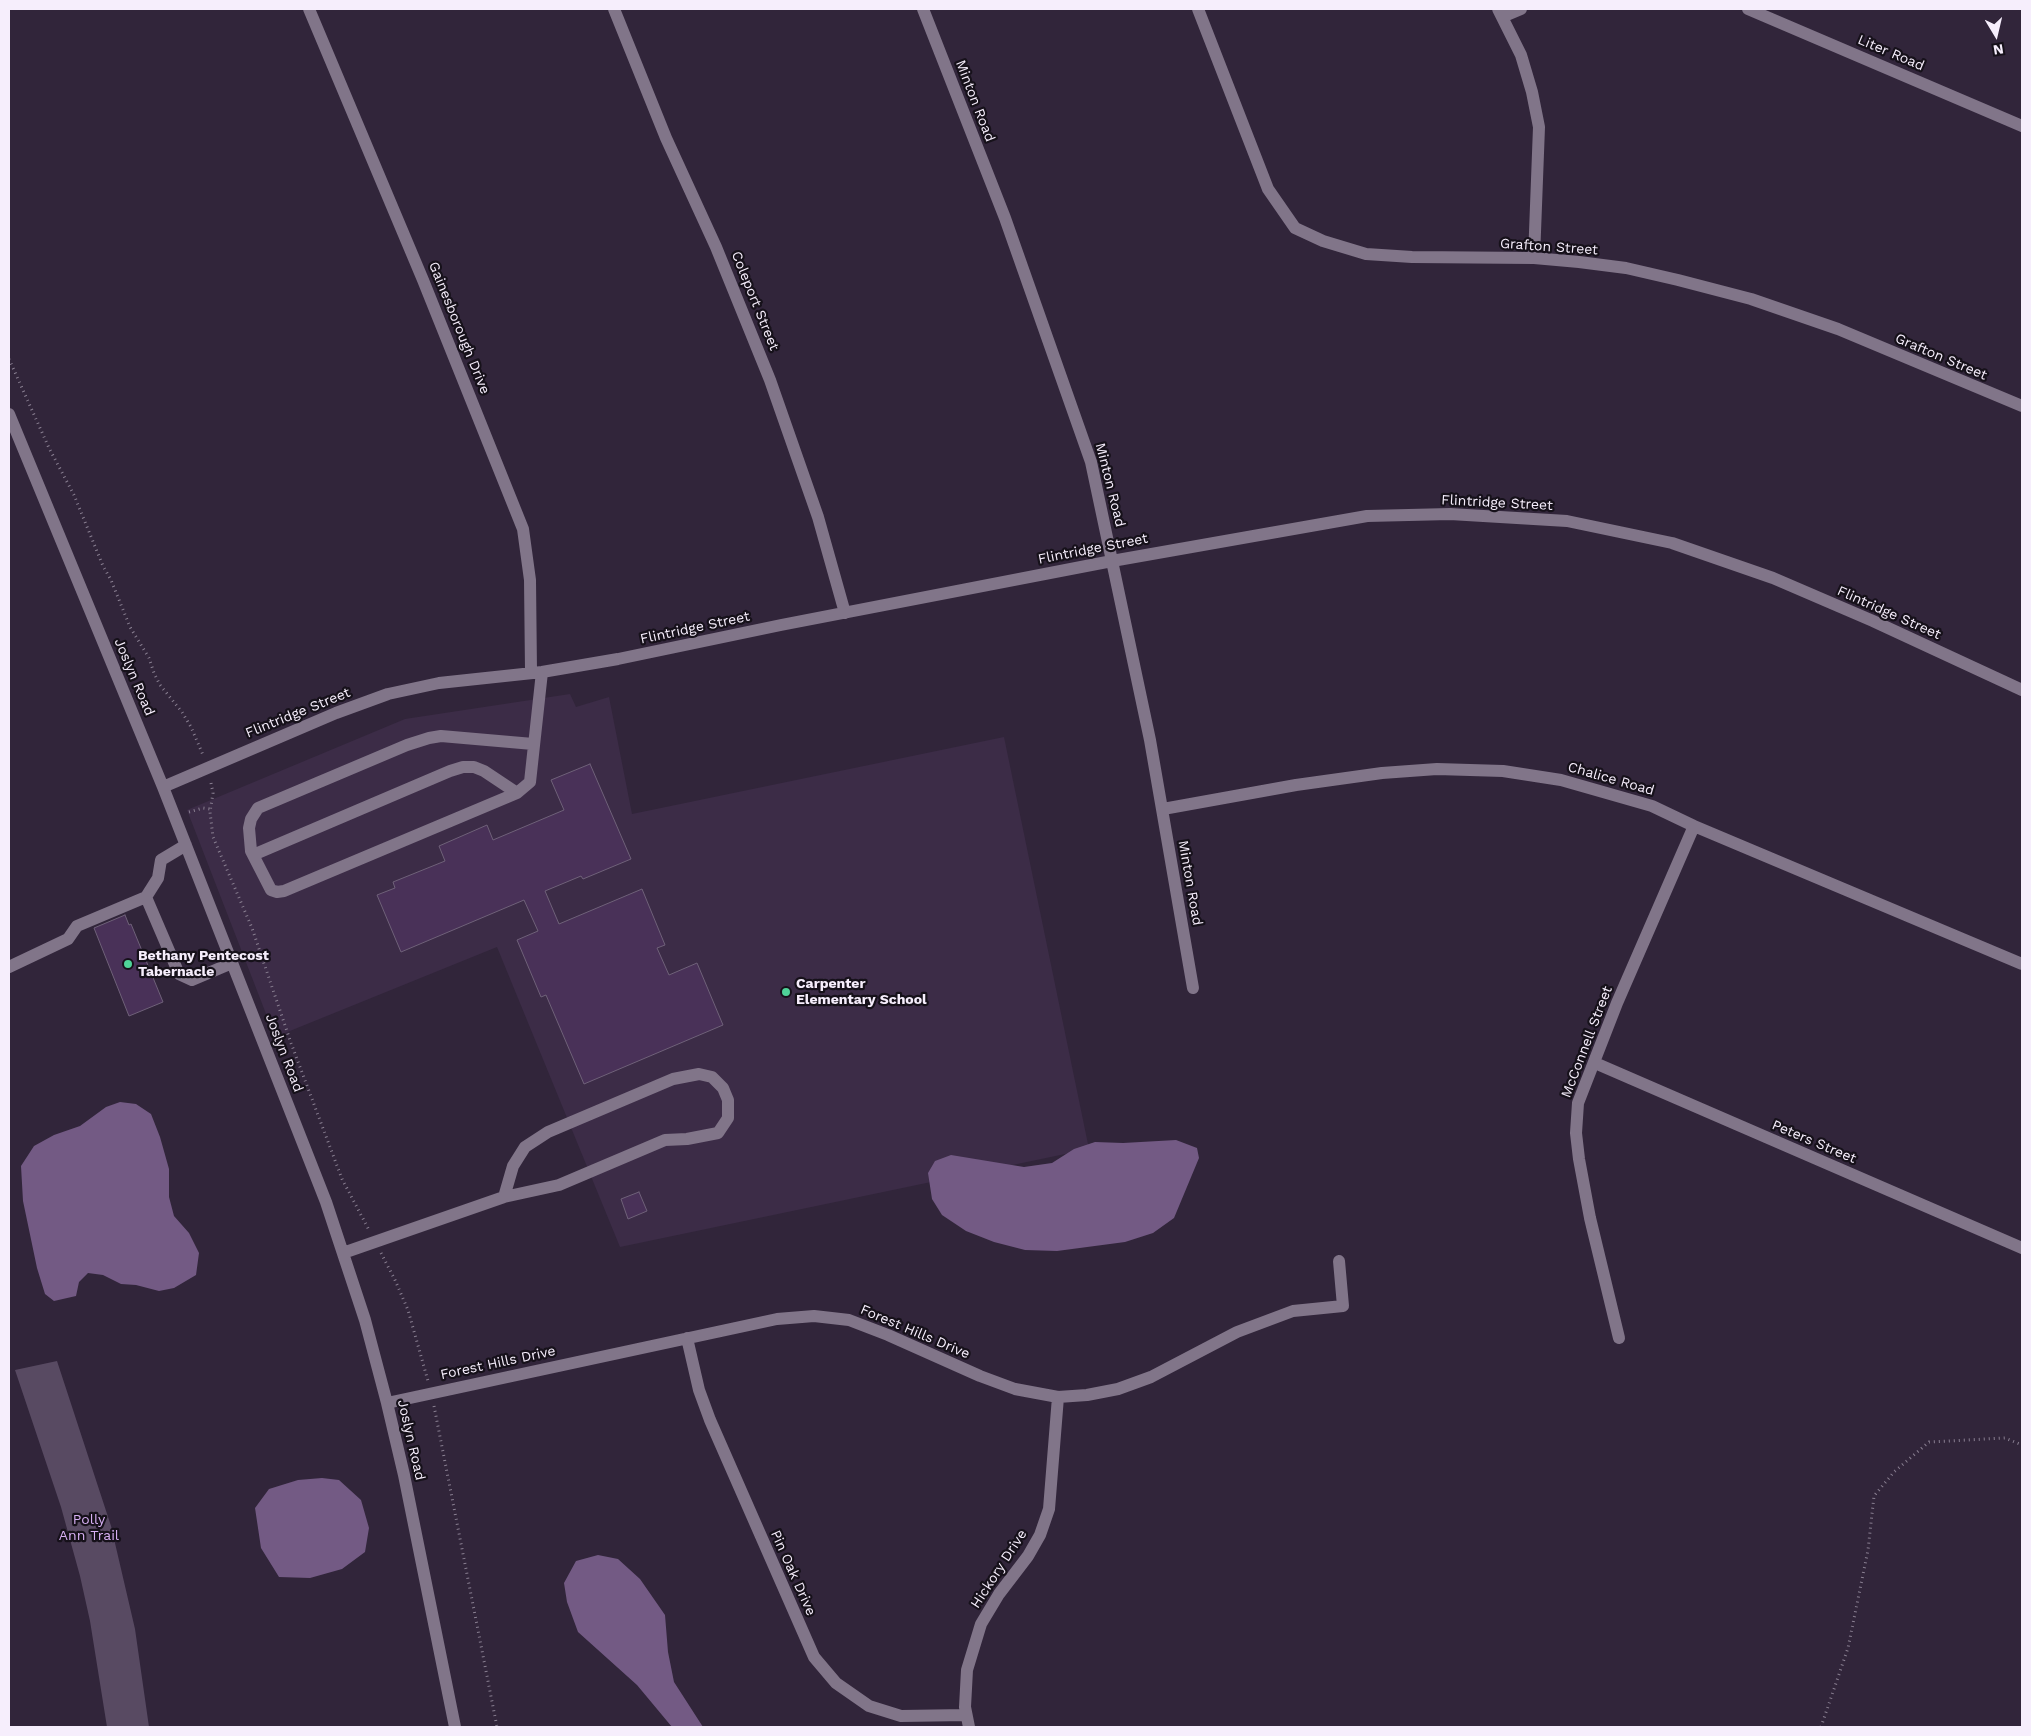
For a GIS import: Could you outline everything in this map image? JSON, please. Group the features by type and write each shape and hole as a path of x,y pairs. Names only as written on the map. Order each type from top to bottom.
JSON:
{"street":[{"name":"Gainesborough Drive","path":"309,9 423,280 523,529 530,580 537,672 530,782 517,793"},
{"name":"Coleport Street","path":"614,9 666,138 716,247 770,380 818,517 845,613"},
{"name":"Minton Road","path":"924,9 1005,218 1091,462 1150,740 1193,988"},
{"name":"Grafton Street","path":"1198,9 1268,189 1295,228 1323,241 1366,254 1412,257 1534,258 1626,268 1750,299 1838,329 2022,406"},
{"path":"1521,9 1500,13 1521,55 1532,92 1539,127 1534,258"},
{"name":"Liter Road","path":"1748,9 2022,126"},
{"name":"Joslyn Road","path":"9,414 163,787 326,1202 365,1320 387,1403 404,1474 455,1727"},
{"name":"Flintridge Street","path":"163,787 336,713 388,694 439,683 537,672 618,659 1112,561 1367,516 1450,514 1567,521 1672,543 1772,578 2022,690"},
{"path":"517,793 277,892 271,890 251,851 249,828 251,819 258,808 407,745 441,736 533,744"},
{"path":"253,855 456,769 474,767 484,771 517,793"},
{"name":"Chalice Road","path":"1162,809 1296,785 1382,773 1437,769 1503,771 1561,780 1652,806 1694,826 2022,964"},
{"name":"McConnell Street","path":"1619,1338 1590,1218 1579,1159 1577,1142 1578,1103 1617,1003 1694,826"},
{"path":"9,967 68,939 77,926 146,898 158,878 161,860 186,845"},
{"path":"146,898 179,974 192,980 232,963"},
{"name":"Peters Street","path":"1595,1063 2022,1248"},
{"path":"343,1253 504,1198 559,1185 665,1140 686,1139 718,1132 728,1118 728,1100 723,1088 712,1077 698,1074 673,1079 548,1132 525,1147 513,1166 504,1198"},
{"name":"Forest Hills Drive","path":"387,1403 777,1319 814,1316 849,1320 888,1335 989,1380 1015,1389 1058,1397 1087,1396 1118,1389 1150,1377 1238,1332 1293,1311 1343,1306 1339,1261"},
{"name":"Pin Oak Drive","path":"687,1338 700,1390 710,1420 814,1657 836,1683 869,1706 901,1716 968,1721"},
{"name":"Hickory Drive","path":"968,1721 965,1707 967,1670 982,1624 999,1594 1028,1556 1036,1542 1049,1509 1058,1397"}],"path":[{"path":"9,359 48,448 74,495 130,627 149,658 160,685 182,712 191,727 207,767 213,793 210,809 213,837 252,928 291,1043 342,1179 395,1280 408,1310 432,1393 497,1727"},
{"path":"203,808 210,809"},
{"path":"1821,1727 1848,1648 1868,1550 1874,1496 1894,1472 1928,1442 2005,1438 2022,1445"}],"shaded area":[{"name":"Carpenter Elementary School","path":"570,694 576,707 609,697 632,814 1004,737 1089,1149 620,1247 497,947 275,1037 187,810 405,719"},
{"path":"120,1102 136,1104 151,1114 169,1169 169,1197 174,1216 189,1233 199,1253 196,1275 174,1288 159,1291 136,1285 121,1284 103,1275 88,1273 79,1282 76,1296 54,1301 45,1294 37,1268 23,1201 21,1166 34,1146 54,1135 80,1126 106,1107"},
{"path":"1176,1140 1197,1148 1199,1158 1174,1218 1153,1233 1125,1242 1057,1251 1025,1250 994,1242 966,1231 942,1215 932,1199 928,1173 935,1161 951,1155 1024,1167 1052,1163 1074,1149 1095,1142 1123,1143"},
{"path":"322,1478 339,1480 361,1500 369,1528 365,1552 342,1569 310,1578 279,1577 261,1548 255,1508 269,1489 298,1480"},
{"path":"598,1555 618,1559 640,1579 665,1615 668,1652 674,1682 703,1727 672,1727 637,1685 578,1632 567,1602 564,1583 576,1561"}],"green space":[{"name":"Polly Ann Trail","path":"57,1361 111,1526 135,1629 149,1727 107,1727 90,1621 80,1576 61,1507 15,1370"}],"building":[{"path":"590,764 631,859 583,879 581,876 545,891 559,924 642,889 665,945 657,948 669,975 697,963 723,1025 584,1084 546,995 541,997 517,940 538,931 524,900 401,952 377,895 395,888 393,882 445,861 439,846 487,825 493,840 564,810 551,780"},
{"name":"Bethany Pentecost Tabernacle","path":"125,915 129,925 131,924 163,1002 129,1016 94,928"},
{"path":"639,1192 647,1211 628,1219 621,1199"}],"place":[{"name":"Bethany Pentecost Tabernacle","path":"128,964"},
{"name":"Carpenter Elementary School","path":"786,992"}]}
